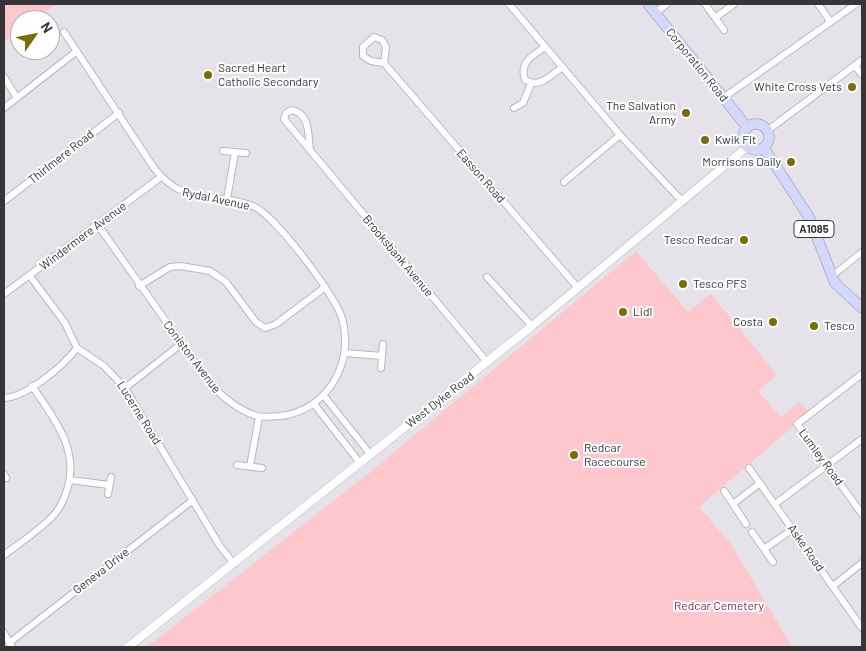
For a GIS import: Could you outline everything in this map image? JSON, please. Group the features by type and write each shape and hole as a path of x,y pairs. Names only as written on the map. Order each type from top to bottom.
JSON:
{"main road":[{"name":"Corporation Road","path":"648,4 747,127"},
{"path":"758,124 768,130 769,138 764,148 756,151 747,148 742,135 747,127 758,124"},
{"name":"A1085","path":"764,148 810,217 832,276 841,290 862,308"}],"street":[{"path":"509,4 620,135 683,202"},
{"path":"655,13 667,4"},
{"path":"705,4 724,30"},
{"path":"715,18 734,4"},
{"path":"818,4 830,21"},
{"path":"723,98 856,4"},
{"name":"Rydal Avenue","path":"64,32 161,177 178,191 191,195 227,199 256,208 269,217 280,228 336,304 345,330 344,352 341,370 324,396"},
{"name":"Easson Road","path":"384,63 386,46 382,40 374,37 363,47 363,56 371,62 384,63 578,288"},
{"path":"545,47 524,63 522,71 525,80 531,84 540,83 562,67"},
{"path":"4,108 77,51"},
{"path":"768,130 862,60"},
{"path":"855,66 862,75"},
{"path":"4,77 17,98"},
{"path":"514,108 523,102 531,84"},
{"name":"Brooksbank Avenue","path":"310,150 307,121 299,111 292,110 286,114 284,119 487,362"},
{"name":"Thirlmere Road","path":"4,201 119,113"},
{"path":"564,182 620,135"},
{"name":"West Dyke Road","path":"128,647 532,326 747,148"},
{"path":"223,151 246,153"},
{"path":"227,199 235,152"},
{"name":"Windermere Avenue","path":"4,294 161,177"},
{"name":"Coniston Avenue","path":"98,225 139,286 222,397 258,417"},
{"path":"832,276 862,252"},
{"path":"139,286 170,267 180,266 210,271 226,282 256,322 264,328 276,324 324,288"},
{"path":"4,398 20,393 63,365 77,348 65,323 30,276"},
{"path":"487,277 532,326"},
{"path":"125,388 181,344"},
{"path":"381,368 383,344"},
{"name":"Lucerne Road","path":"77,348 104,366 125,388 220,546 234,564"},
{"path":"344,352 382,356"},
{"name":"Lumley Road","path":"862,374 798,424 827,465 860,505 862,514"},
{"path":"4,555 53,516 65,497 70,480 70,452 66,441 32,386"},
{"path":"250,466 258,417 288,415 314,404 324,396 371,455"},
{"path":"314,404 360,463"},
{"path":"775,504 862,439"},
{"path":"238,465 262,468"},
{"name":"Aske Road","path":"749,468 862,628"},
{"path":"108,494 111,477"},
{"path":"70,480 109,485"},
{"path":"732,504 760,483"},
{"path":"724,491 746,524"},
{"name":"Geneva Drive","path":"10,645 193,500"},
{"path":"764,549 792,529"},
{"path":"752,532 774,562"},
{"path":"833,586 862,564"},
{"path":"4,633 10,645"}],"green space":[{"path":"4,4 58,4 49,10 10,10 10,38 4,42"},
{"name":"Redcar Racecourse","path":"636,251 688,312 711,294 777,375 758,391 781,417 799,402 810,412 794,420 796,424 699,507 731,544 792,647 147,647 369,473"}],"place":[{"name":"Sacred Heart Catholic Secondary","path":"208,75"},
{"name":"White Cross Vets","path":"852,87"},
{"name":"The Salvation Army","path":"686,113"},
{"name":"Kwik Fit","path":"705,140"},
{"name":"Morrisons Daily","path":"791,162"},
{"name":"Tesco Redcar","path":"744,240"},
{"name":"Tesco PFS","path":"683,284"},
{"name":"Lidl","path":"623,312"},
{"name":"Costa","path":"773,322"},
{"name":"Tesco","path":"814,326"},
{"name":"Redcar Racecourse","path":"574,455"}],"park label":[{"name":"Redcar Cemetery","path":"719,606"}]}
